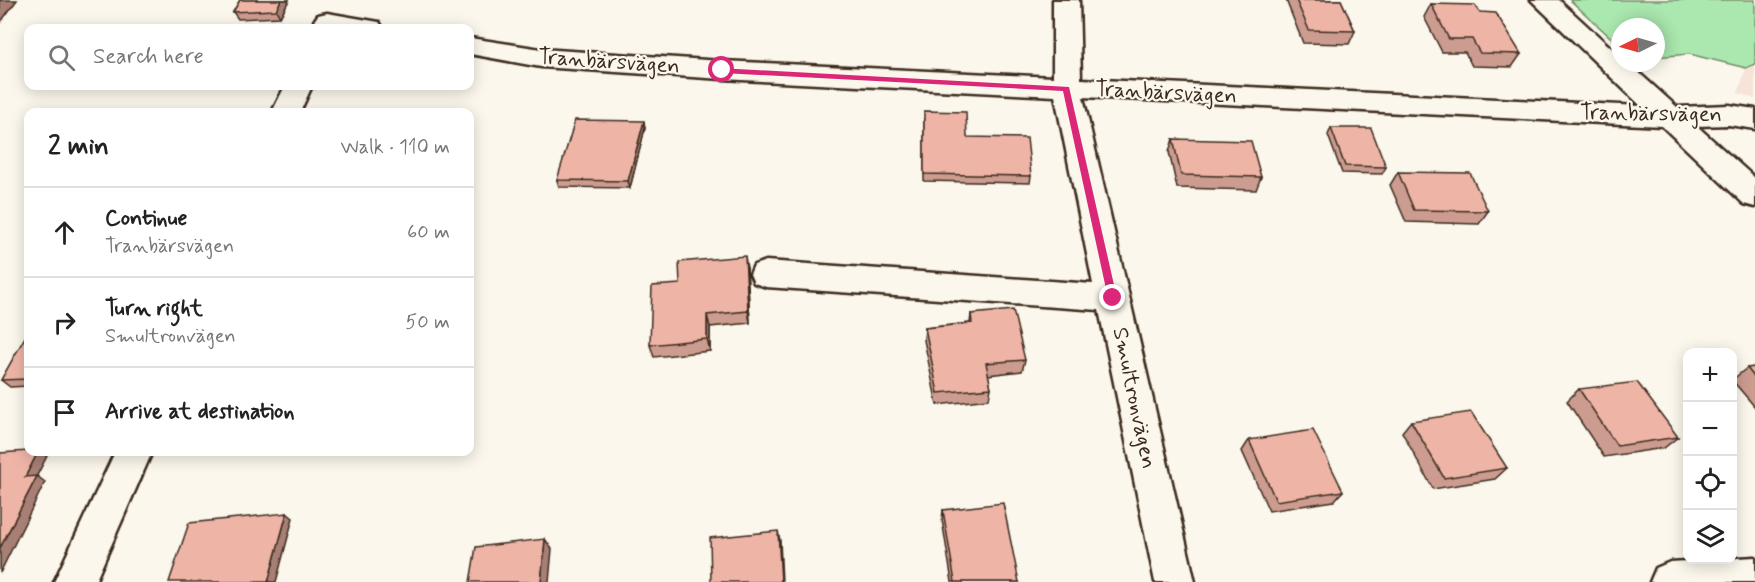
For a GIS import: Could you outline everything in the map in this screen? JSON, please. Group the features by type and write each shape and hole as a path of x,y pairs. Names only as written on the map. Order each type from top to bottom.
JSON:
{"street":[{"name":"Smultronvägen","path":"1066,0 1066,88 1175,582"},
{"path":"1544,0 1755,196"},
{"path":"329,16 356,24"},
{"name":"Tranbärsvägen","path":"474,47 541,58 1066,88 1670,117 1729,115 1755,119"},
{"path":"288,108 296,90"},
{"path":"766,274 1113,298"},
{"path":"74,582 131,456"},
{"path":"1670,582 1683,579 1755,577"}],"shaded area":[{"path":"1755,64 1755,99 1738,93 1746,68"}],"green space":[{"path":"1570,0 1755,0 1755,64 1746,68 1689,54 1665,56 1665,18 1611,18 1611,38"}],"building":[{"path":"240,0 281,0 276,10 233,12"},
{"path":"1296,0 1341,0 1355,31 1309,30"},
{"path":"1431,4 1475,5 1480,12 1496,13 1521,54 1480,53 1472,39 1449,39"},
{"path":"924,111 966,112 967,137 1027,138 1031,176 924,174"},
{"path":"575,120 644,121 628,181 557,180"},
{"path":"1331,128 1371,128 1386,167 1345,166"},
{"path":"1173,139 1251,141 1261,177 1181,175"},
{"path":"1398,172 1470,173 1488,211 1414,210"},
{"path":"745,256 748,311 707,315 707,339 650,345 652,286 680,284 679,262"},
{"path":"1013,310 1025,360 986,363 991,388 938,393 925,328 972,323 971,314"},
{"path":"24,339 24,379 1,380"},
{"path":"1755,367 1755,378 1747,368"},
{"path":"1637,382 1678,437 1617,446 1579,389"},
{"path":"1471,412 1507,468 1444,478 1411,421"},
{"path":"1313,430 1343,491 1276,501 1249,440"},
{"path":"24,451 24,456 36,456 25,477 37,476 0,548 0,453"},
{"path":"1003,503 1019,582 955,582 943,510"},
{"path":"287,513 268,582 169,582 189,523"},
{"path":"778,531 781,582 711,582 710,538"},
{"path":"545,539 541,582 470,582 476,547"}],"route":[{"path":"722,70 1066,88 1113,298"}]}
